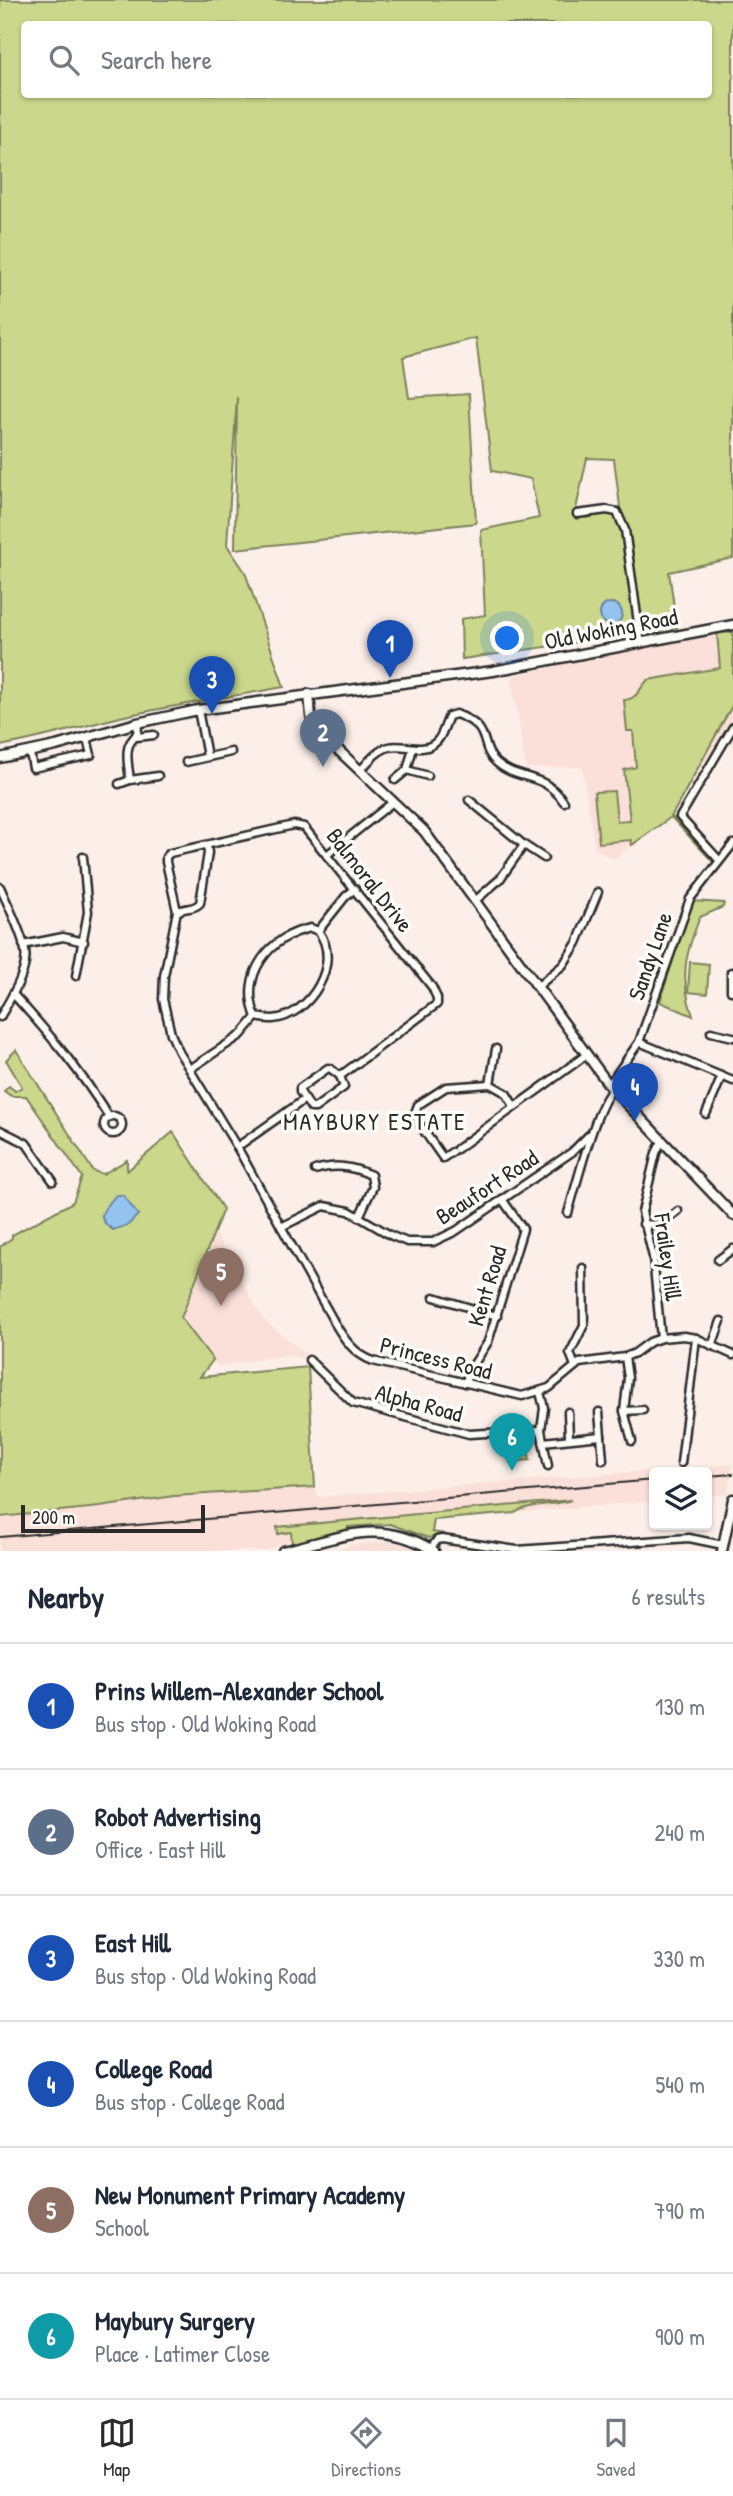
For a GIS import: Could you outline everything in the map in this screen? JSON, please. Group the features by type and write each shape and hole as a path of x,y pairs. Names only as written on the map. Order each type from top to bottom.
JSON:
{"street":[{"path":"576,514 607,510 617,512 625,530 641,644"},
{"name":"Old Woking Road","path":"0,758 30,753 137,723 198,710 493,671 733,625"},
{"path":"309,694 311,716 318,731 424,831 611,1087 733,1215"},
{"path":"198,710 207,756"},
{"path":"360,771 375,755 389,747 422,748 432,745 440,737 452,714 461,716 482,730 495,762 548,783 564,802"},
{"path":"130,780 128,750 137,737 137,723"},
{"path":"719,860 680,817 733,727"},
{"path":"137,737 154,735"},
{"path":"30,753 33,768 91,755 87,738"},
{"path":"395,780 407,770 413,748"},
{"path":"186,762 231,752"},
{"path":"407,770 428,776"},
{"path":"119,784 158,776"},
{"path":"468,800 544,858"},
{"path":"328,854 393,802"},
{"name":"Balmoral Drive","path":"190,1069 171,1034 163,999 164,976 177,913 166,857 170,853 299,824 328,854 438,998 437,1004 340,1076"},
{"name":"Sandy Lane","path":"589,1135 611,1087 639,1042 685,909 696,889 733,844"},
{"path":"177,913 184,908 197,907 200,903 207,845"},
{"path":"476,900 500,879 524,845"},
{"path":"76,976 88,912 83,857"},
{"path":"0,887 26,951 13,995 0,1017"},
{"path":"318,930 355,889"},
{"path":"537,987 563,965 578,943 598,892"},
{"path":"298,930 318,930 327,948 326,968 306,1003 274,1019 256,1017 250,990 254,971 266,952 278,941 298,930"},
{"path":"23,945 62,937 84,942"},
{"path":"731,972 733,991"},
{"path":"13,995 84,1076 109,1117"},
{"path":"190,1069 242,1035 256,1017"},
{"path":"711,1032 733,1037"},
{"path":"639,1042 733,1080"},
{"path":"490,1084 496,1049"},
{"path":"435,1164 586,1055"},
{"path":"328,1068 340,1076 344,1087 315,1108 312,1108 300,1092 300,1088 328,1068"},
{"name":"Princess Road","path":"190,1069 237,1147 334,1322 358,1353 373,1361 513,1396 540,1392"},
{"path":"706,1114 722,1076"},
{"path":"443,1158 417,1121 415,1113 418,1105 446,1087 490,1084 506,1093 514,1106"},
{"path":"237,1147 305,1099"},
{"path":"0,1129 26,1143 53,1181"},
{"path":"568,1213 588,1149 589,1135"},
{"name":"Beaufort Road","path":"281,1227 324,1206 336,1207 407,1242 433,1242 456,1231 572,1153 589,1135"},
{"name":"Frailey Hill","path":"661,1338 653,1257 642,1212 656,1153 662,1141"},
{"path":"315,1170 334,1165 354,1167 372,1175 373,1187 359,1217"},
{"name":"Kent Road","path":"465,1383 488,1342 523,1229 502,1199"},
{"path":"643,1224 660,1225 678,1211"},
{"path":"718,1260 733,1249"},
{"path":"575,1366 570,1353 583,1325 583,1268"},
{"path":"435,1297 496,1316"},
{"path":"712,1346 721,1321"},
{"path":"548,1466 541,1430 544,1408 540,1392 558,1382 575,1366 585,1362 625,1357 661,1338 684,1336 696,1338 733,1355"},
{"path":"681,1464 696,1338"},
{"path":"625,1357 628,1378 624,1411 632,1441"},
{"name":"Alpha Road","path":"309,1360 353,1403 469,1434 541,1430"},
{"path":"624,1411 643,1410"},
{"path":"568,1412 569,1438"},
{"path":"599,1412 603,1460"},
{"path":"543,1442 601,1436"},
{"path":"283,1551 338,1537 379,1532 401,1535 432,1550 437,1540 442,1539 501,1549 531,1550 689,1538 722,1548 733,1499"}],"shaded area":[{"path":"712,632 733,633 733,717 671,817 613,859 595,849 582,767 526,768 511,676"},
{"path":"215,1233 263,1319 309,1357 298,1358 292,1354 217,1366 181,1318"},
{"path":"733,1464 727,1494 712,1496 712,1467 695,1467"},
{"path":"649,1471 649,1501 292,1532 292,1541 264,1551 0,1551 0,1517 174,1496 315,1487 318,1497"},
{"path":"387,1541 425,1551 333,1551 350,1545"}],"green space":[{"path":"0,0 733,0 733,558 669,572 677,628 462,659 461,619 485,615 481,530 539,518 531,479 492,471 476,338 403,357 409,398 469,394 476,523 235,549 237,397 227,545 245,572 284,687 120,717 0,746","holes":["587,458 614,459 620,507 587,518 576,509"]},
{"path":"717,632 733,633 733,704 671,817 632,845 631,840 599,843 594,792 614,791 617,821 630,820 624,770 636,767 633,731 627,731 624,700 635,695 648,680 720,668"},
{"path":"671,817 678,820 713,857 713,862"},
{"path":"691,901 724,903 723,907 700,917 691,943 685,977 693,1016 660,1002"},
{"path":"690,962 709,964 707,994 688,992"},
{"path":"16,1050 93,1171 103,1174 127,1160 127,1171 173,1132 223,1209 181,1318 213,1360 200,1377 308,1367 315,1487 174,1496 0,1517 0,1247 12,1238 12,1235 73,1202 82,1177 26,1096 11,1096 4,1091 9,1086 15,1091 22,1087 6,1060"},
{"path":"526,1440 530,1460 510,1462 506,1441"},
{"path":"571,1500 527,1508 515,1513 434,1520 432,1532 445,1534 428,1538 390,1524 348,1527 348,1531 312,1541 292,1543 291,1532 278,1534 277,1527"}],"water":[{"path":"611,603 619,606 622,614 619,622 611,625 603,622 600,614 603,606"},
{"path":"116,1195 123,1195 138,1215 128,1225 113,1230 103,1221 102,1212"}],"railway":[{"path":"712,1476 733,1474"},
{"path":"0,1537 649,1480"}],"place":[{"name":"Prins Willem-Alexander School","path":"390,678"},
{"name":"East Hill","path":"212,714"},
{"name":"Robot Advertising","path":"323,767"},
{"name":"College Road","path":"635,1121"},
{"name":"New Monument Primary Academy","path":"221,1306"},
{"name":"Maybury Surgery","path":"512,1471"}],"district":[{"name":"MAYBURY ESTATE","path":"375,1122"}]}
